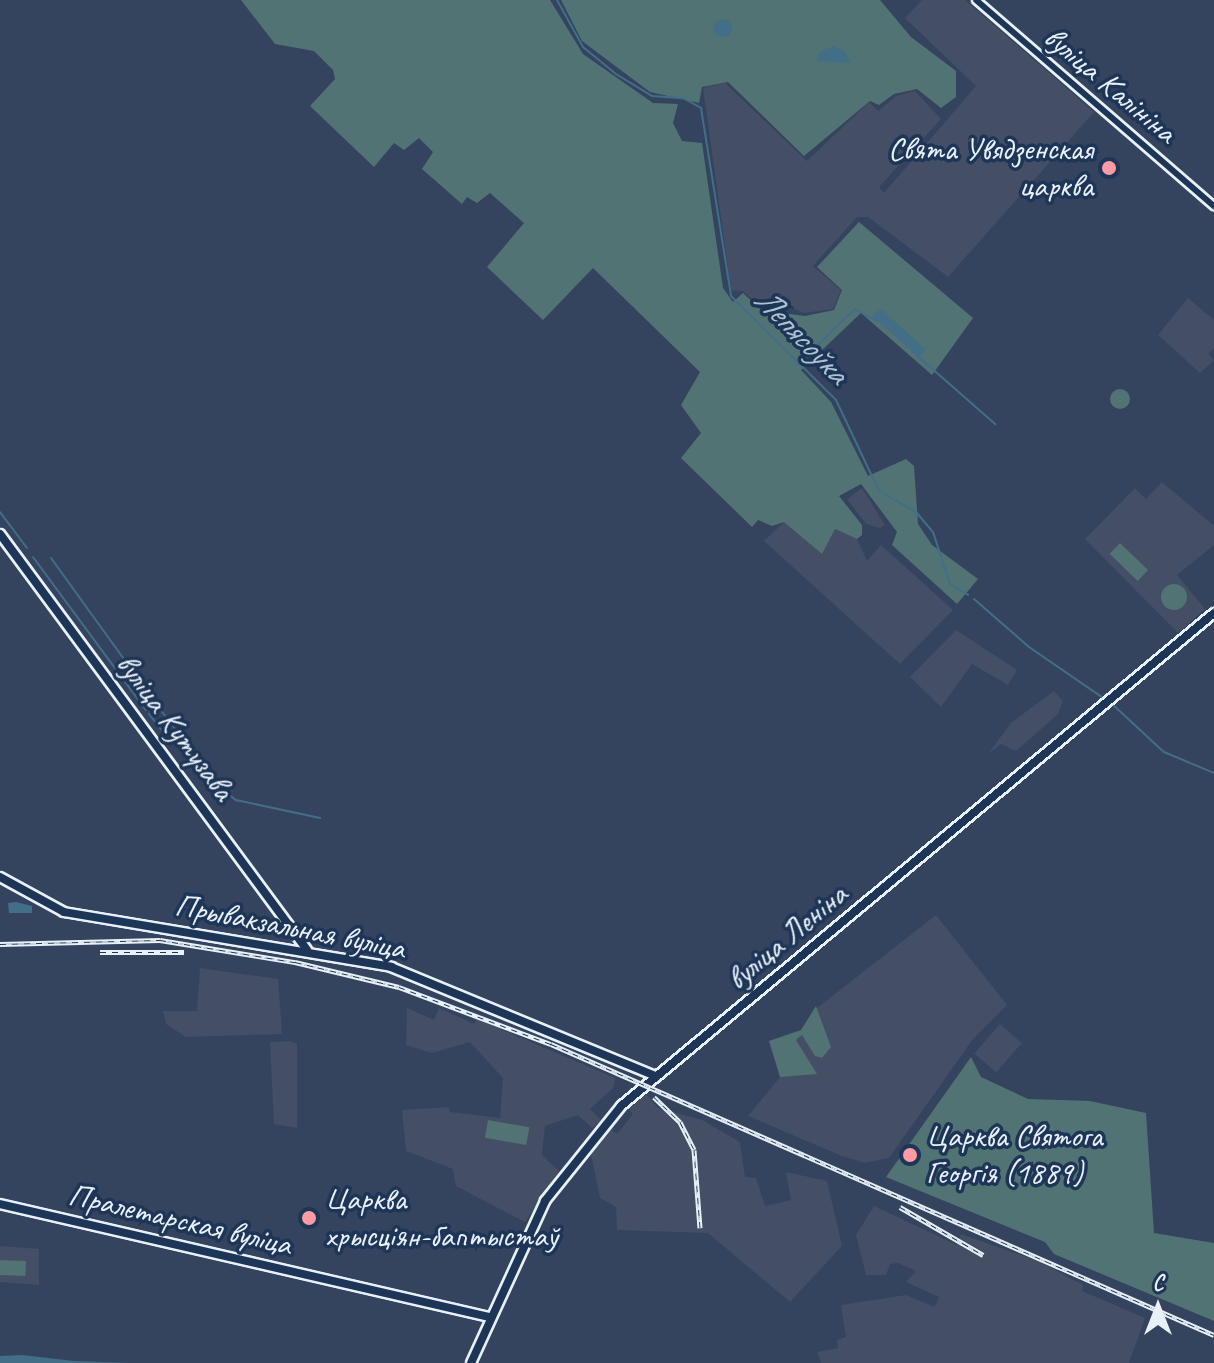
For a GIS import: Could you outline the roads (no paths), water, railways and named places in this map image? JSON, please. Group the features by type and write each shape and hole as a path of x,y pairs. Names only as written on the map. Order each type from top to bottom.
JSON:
{"main road":[{"name":"вуліца Кутузава","path":"0,534 307,950"},
{"name":"вуліца Леніна","path":"471,1363 489,1317 554,1188 621,1106 1214,613"},
{"name":"Прывакзальная вуліца","path":"0,877 56,910 307,950 391,967 656,1076"},
{"name":"Пралетарская вуліца","path":"0,1204 489,1317"}],"street":[{"name":"вуліца Калініна","path":"976,0 1214,206"}],"waterway":[{"name":"Лепясоўка","path":"557,0 583,47 616,74 652,96 683,98 701,108 731,296 836,400 879,491 916,512 933,532 950,584 968,595"},
{"path":"798,364 855,309 877,321"},
{"path":"912,351 995,424"},
{"path":"0,512 27,548"},
{"path":"33,557 146,710"},
{"path":"51,558 154,701"},
{"name":"Лепясоўка","path":"974,599 1029,647 1106,700"},
{"name":"Лепясоўка","path":"1111,703 1164,752 1214,773"},
{"path":"157,705 216,784 236,800 320,818"},
{"path":"149,714 167,737 178,735"}],"railway":[{"path":"0,944 160,940 295,962 399,987 551,1044 1214,1335"},
{"path":"100,952 184,952"},
{"path":"654,1097 680,1122 694,1150 700,1228"},
{"path":"900,1207 983,1255"}],"place":[{"name":"Свята Увядзенская царква","path":"1109,168"},
{"name":"Царква Святога Георгія (1889)","path":"910,1155"},
{"name":"Царква хрысціян-баптыстаў","path":"309,1218"}]}
